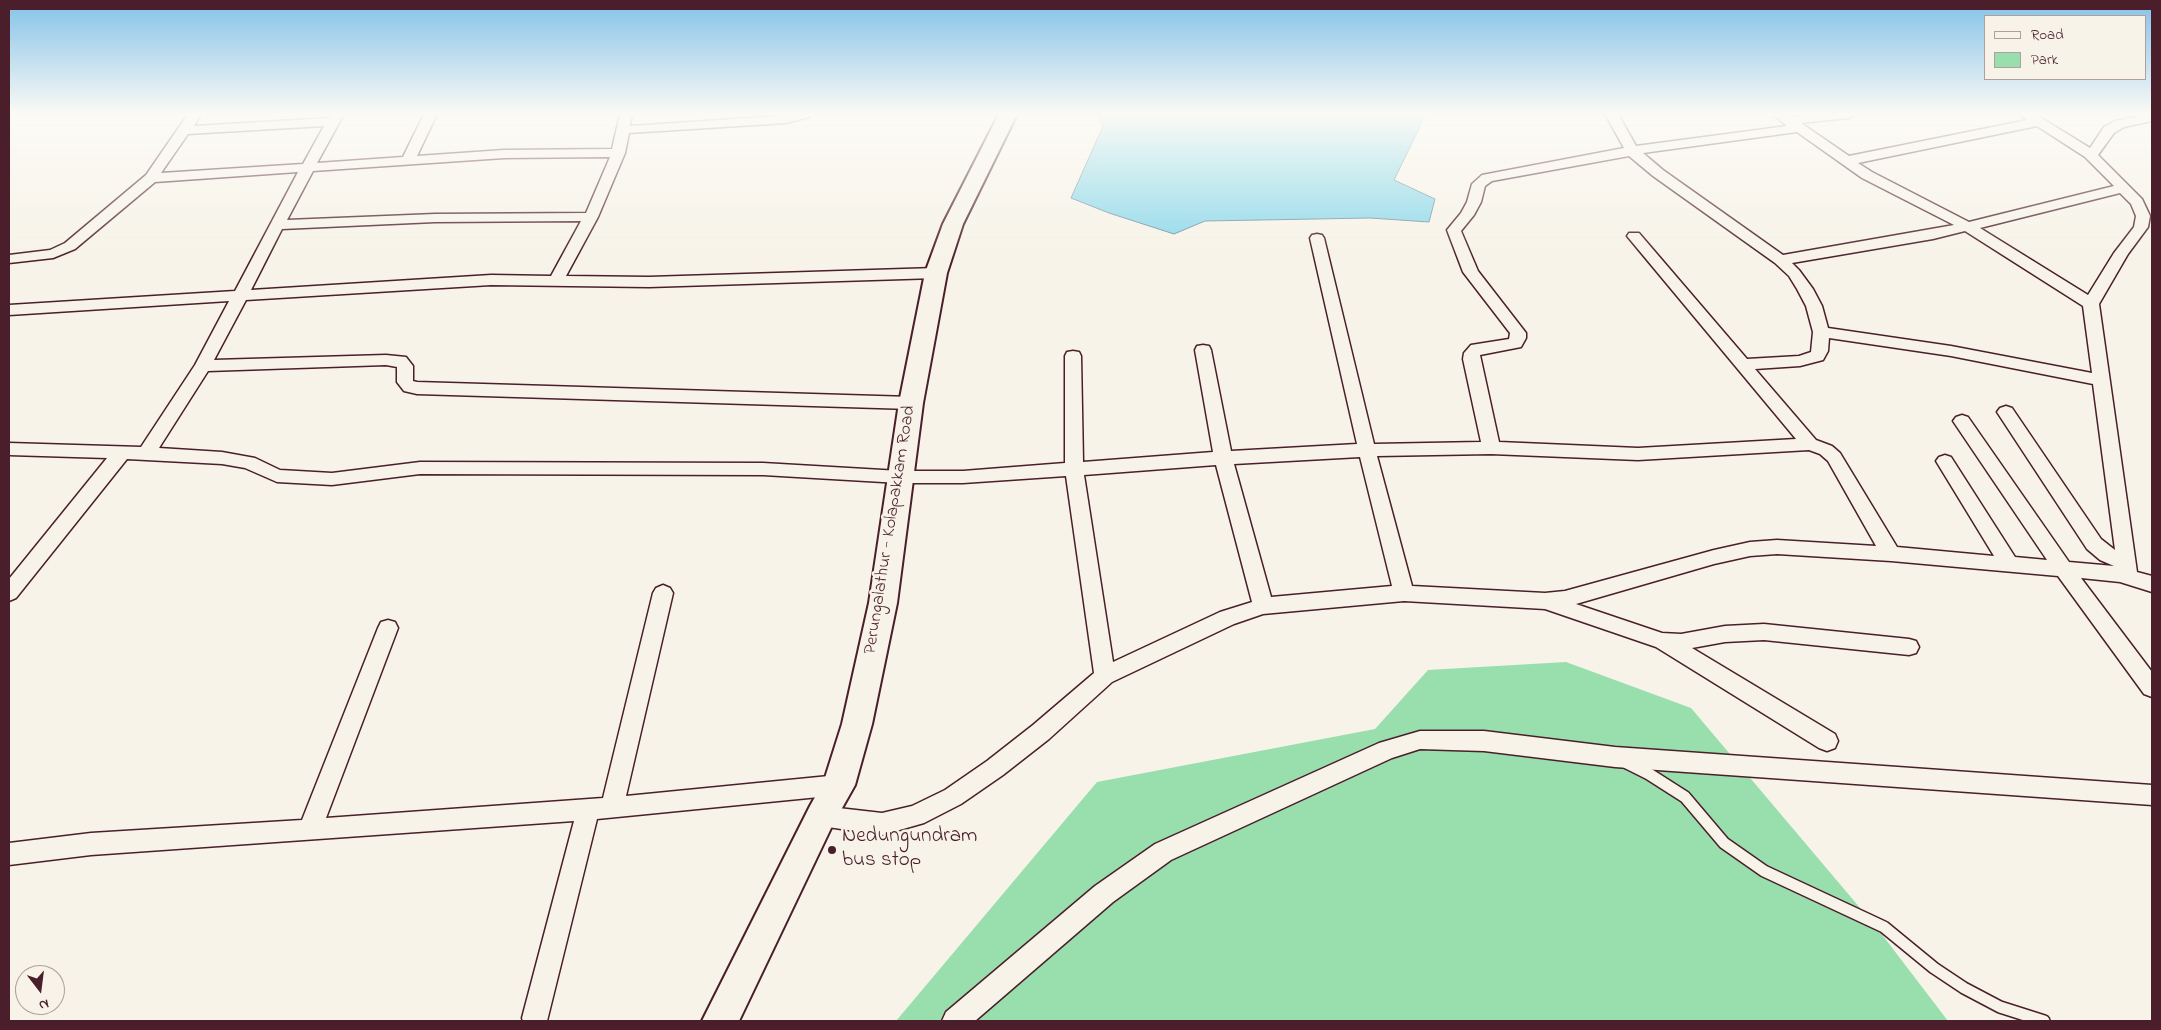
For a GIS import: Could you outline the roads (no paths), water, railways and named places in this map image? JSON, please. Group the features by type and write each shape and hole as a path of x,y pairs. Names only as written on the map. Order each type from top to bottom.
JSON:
{"main road":[{"name":"Perungalathur - Kolapakkam Road","path":"720,1021 821,816 839,785 857,724 883,602 911,403 936,273 953,224 984,162"}],"street":[{"path":"9,258 53,254 70,246 151,178 162,162"},
{"path":"146,453 203,366 311,162"},
{"path":"151,178 406,162"},
{"path":"556,280 590,216 614,162"},
{"path":"1491,448 1471,359 1472,353 1477,348 1508,345 1515,342 1518,338 1518,333 1471,272 1458,247 1454,230 1470,208 1479,184 1487,178 1573,162"},
{"path":"1645,162 1780,260 1794,273 1814,306 1821,332 1820,351 1811,358 1744,364"},
{"path":"1848,162 1867,175 1968,227 2090,304"},
{"path":"2098,162 2137,202 2143,216 2140,227 2121,253 2090,304 2102,380 2126,569"},
{"path":"1780,260 1933,235 2124,188"},
{"path":"278,225 435,218 590,216"},
{"path":"1634,236 1810,444"},
{"path":"1317,238 1404,592"},
{"path":"9,310 491,280 649,282 936,273"},
{"path":"1821,332 1951,350 2102,380"},
{"path":"1203,350 1222,458 1262,606"},
{"path":"1073,356 1074,469 1105,676"},
{"path":"203,366 386,360 400,361 405,366 405,382 410,387 417,388 911,403"},
{"path":"2006,412 2091,540 2101,551 2126,569 2152,584"},
{"path":"1962,421 2063,568 2152,688"},
{"path":"9,449 146,453 249,462 277,476 332,480 420,468 762,469 900,477 962,477 1222,458 1368,450 1491,448 1638,454 1810,444 1826,450 1834,457 1891,554"},
{"path":"9,593 122,452"},
{"path":"1946,461 2010,564"},
{"path":"821,816 882,824 916,816 953,797 995,768 1041,732 1105,676 1228,618 1262,606 1404,592 1545,600 1565,599 1590,594 1714,557 1750,549 1777,547 2063,568 2126,569"},
{"path":"612,808 664,593"},
{"path":"1545,600 1662,640 1827,741"},
{"path":"310,830 388,628"},
{"path":"1662,640 1681,642 1725,634 1764,632 1909,647"},
{"path":"955,1021 1104,894 1163,852 1387,750 1420,740 1484,741 1615,757 2152,795"},
{"path":"9,854 91,844 588,810 839,785"},
{"path":"535,1018 588,810"}],"lane":[{"path":"1615,757 1649,774 1685,797 1724,843 1764,871 1884,927 1934,968 1964,988 2000,1007 2044,1021"}],"water":[{"path":"1087,162 1403,162 1394,180 1435,199 1429,222 1370,218 1205,221 1174,234 1109,213 1071,198"}],"place":[{"name":"Nedungundram bus stop","path":"832,850"}]}
